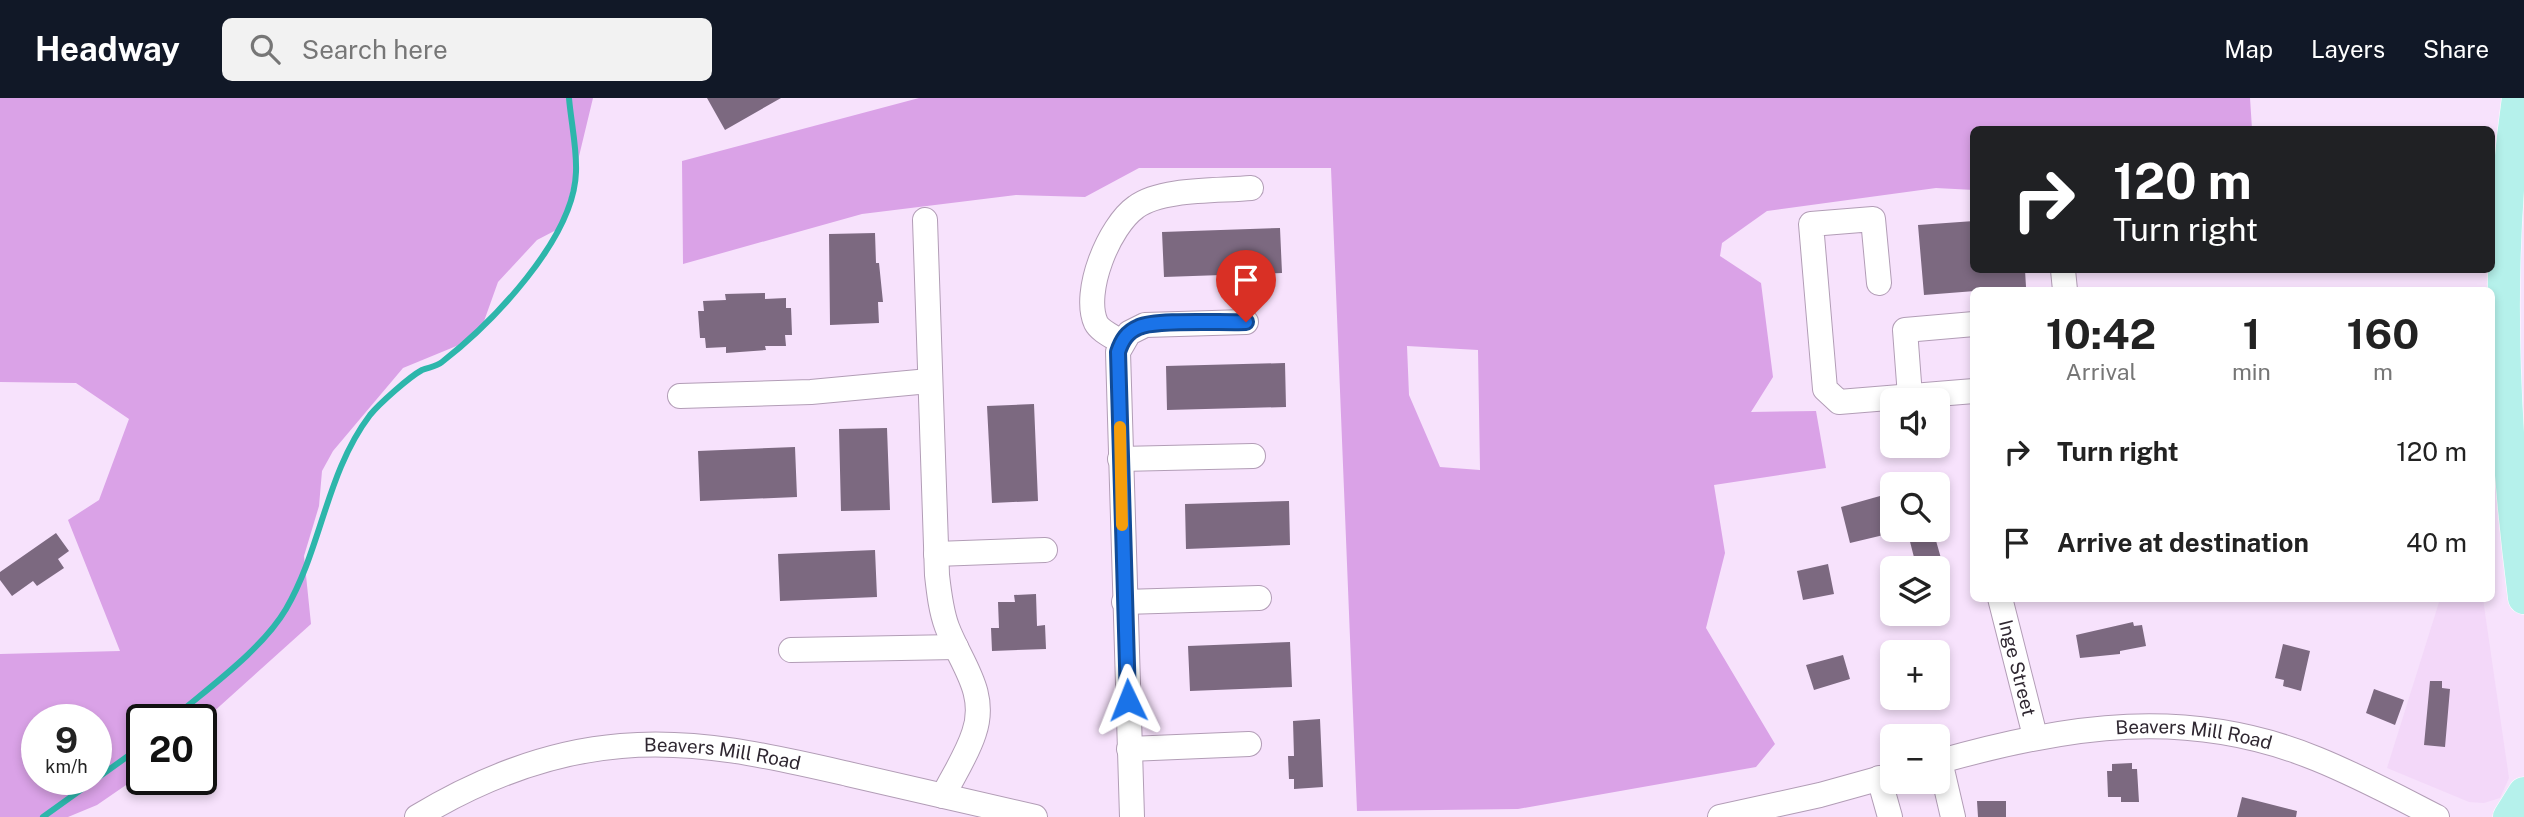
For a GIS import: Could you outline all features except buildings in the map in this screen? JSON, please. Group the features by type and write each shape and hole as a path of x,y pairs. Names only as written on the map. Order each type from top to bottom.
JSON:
{"main road":[{"path":"2518,98 2516,191 2499,353 2516,423 2524,598"},
{"path":"2509,817 2524,793"}],"street":[{"path":"1121,342 1097,325 1090,303 1096,271 1112,238 1136,206 1167,195 1251,188"},
{"path":"1879,283 1873,219 1811,224 1825,389 1839,402 1880,399"},
{"path":"925,220 939,598 956,647 969,669 977,694 978,714 974,734 943,796"},
{"path":"1132,817 1118,352 1121,342 1129,333 1145,325 1246,322"},
{"path":"1909,388 1905,330 1970,324"},
{"path":"680,396 811,392 929,381"},
{"path":"1950,393 1970,391"},
{"path":"1120,459 1253,456"},
{"path":"936,554 1045,550"},
{"path":"1124,602 1259,598"},
{"name":"Inge Street","path":"2001,602 2035,736"},
{"path":"791,650 956,647"},
{"name":"Beavers Mill Road","path":"1950,758 2035,736 2144,724 2222,732 2316,758 2437,817"},
{"path":"1129,749 1249,744"},
{"name":"Beavers Mill Road","path":"417,817 488,778 523,765 576,752 621,746 713,747 1035,817"},
{"path":"1720,817 1777,812 1880,778"},
{"path":"1888,794 1890,817"},
{"path":"1947,794 1953,817"}],"shaded area":[{"path":"0,98 593,98 562,227 537,240 498,282 483,324 471,340 403,368 333,451 322,471 319,506 304,556 311,624 217,709 217,704 126,704 126,785 112,795 112,704 21,704 21,795 112,795 97,805 68,817 0,817 0,654 120,651 68,520 99,500 129,419 76,383 0,382"},
{"path":"919,98 2250,98 2252,126 1970,126 1970,190 1936,188 1767,211 1722,243 1720,256 1761,283 1773,377 1751,412 1816,411 1826,468 1714,485 1725,553 1706,628 1775,744 1756,767 1518,809 1357,811 1331,168 1139,168 1085,197 1016,195 862,214 683,264 682,161","holes":["1407,346 1478,350 1480,470 1440,467 1409,395"]},
{"path":"2439,602 2483,602 2509,778 2500,798 2484,803 2469,802 2387,768"}],"waterway":[{"path":"190,704 249,654 286,609 308,561 343,461 370,415 410,378 422,370 440,364 484,325 527,278 546,251 572,198 576,172 569,98"},
{"path":"43,817 126,757"}],"slow traffic":[{"path":"1120,427 1122,525"}],"route":[{"path":"1128,700 1120,459 1118,352 1121,342 1129,333 1145,325 1246,322"}]}
